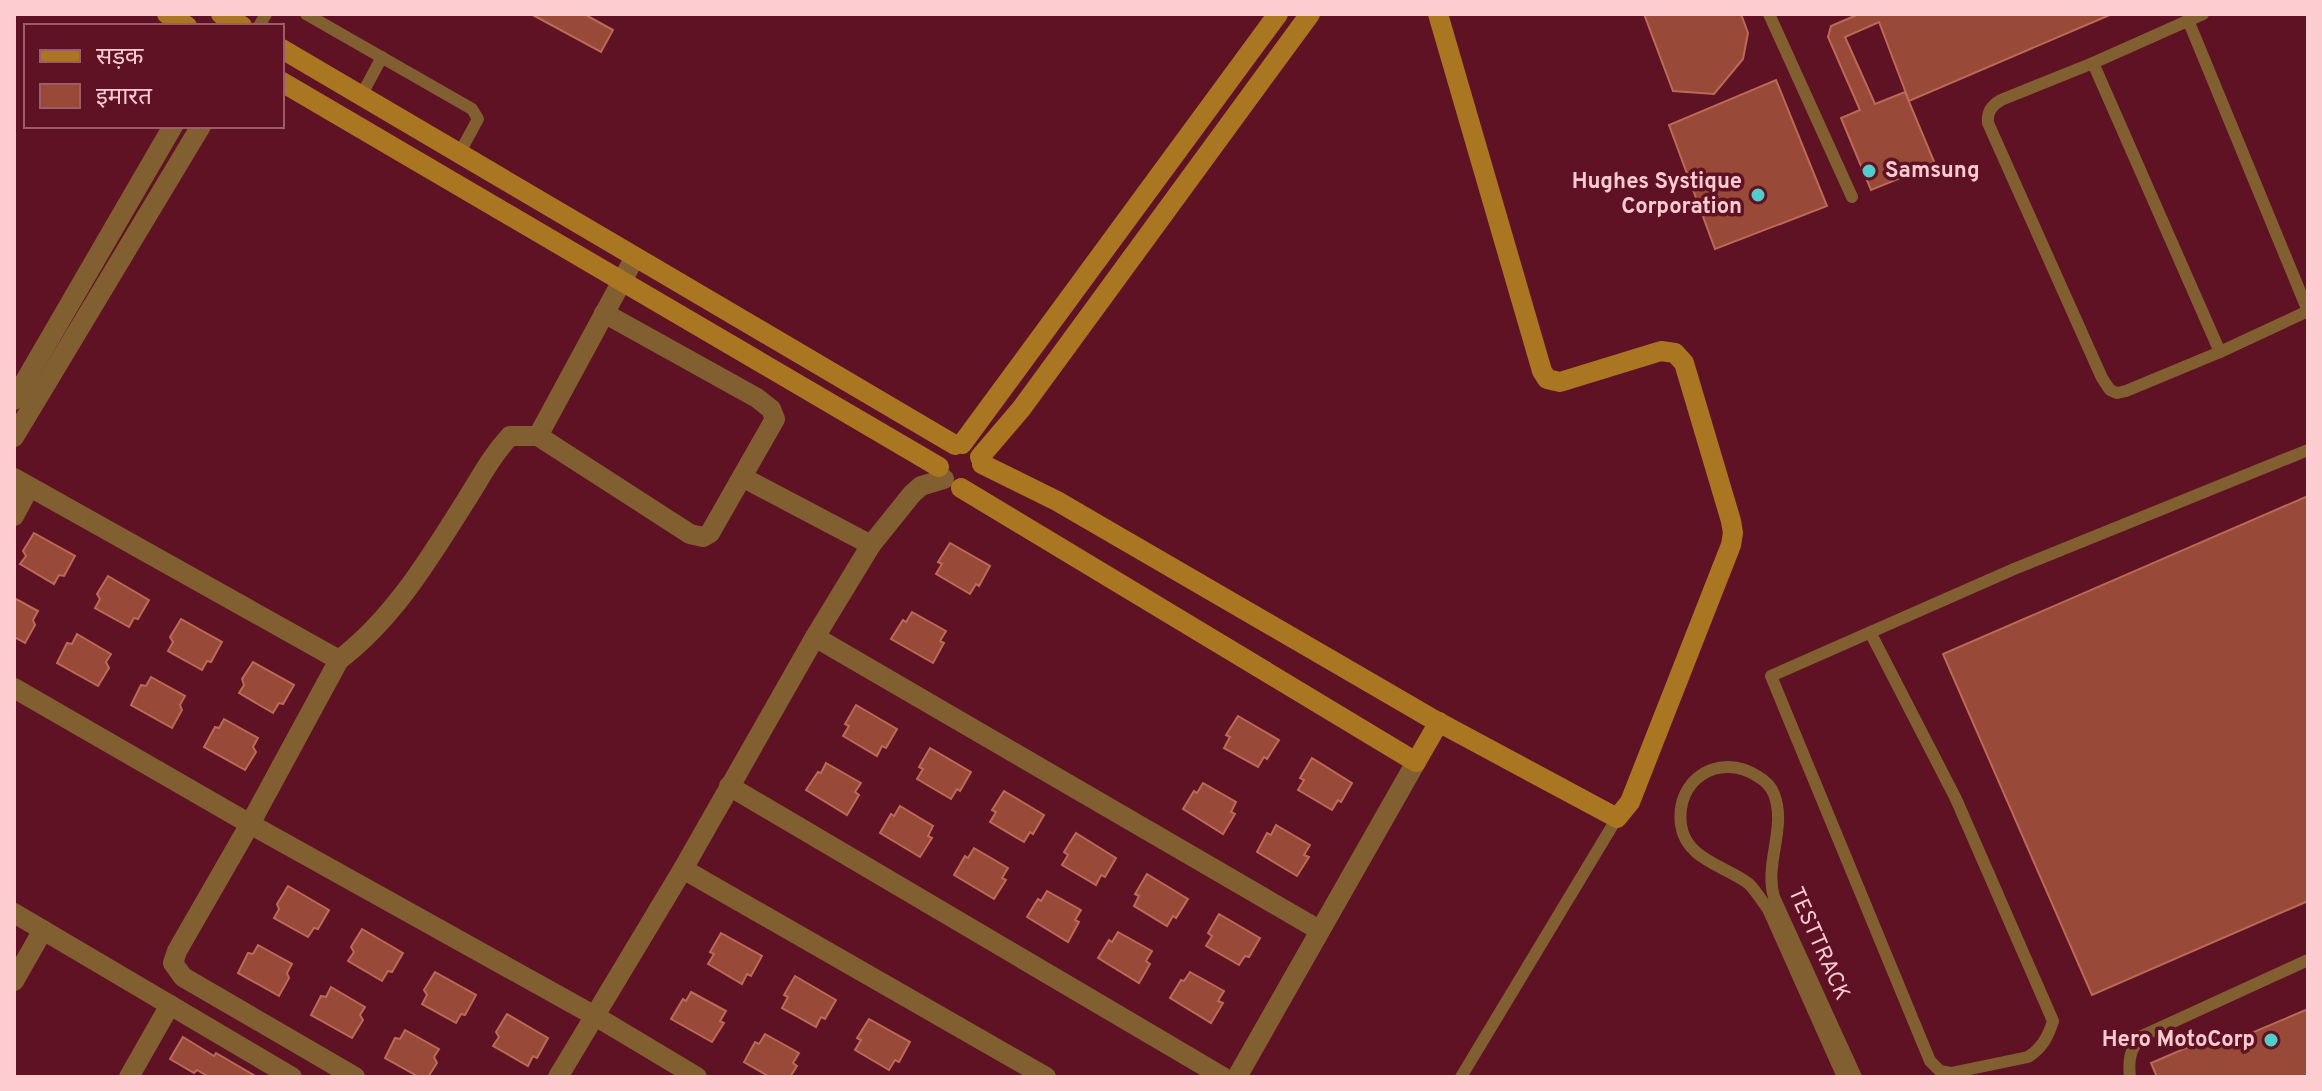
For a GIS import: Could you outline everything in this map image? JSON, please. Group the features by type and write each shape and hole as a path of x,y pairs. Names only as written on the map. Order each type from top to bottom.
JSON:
{"street":[{"path":"948,478 943,453 958,445 1278,14"},
{"path":"558,1077 871,545 921,486 948,478 968,486 979,478 981,460 1310,14"},
{"path":"284,50 958,445 976,451 981,460 1439,722 1617,818 1630,802 1731,545 1731,521 1684,363 1675,353 1661,351 1560,382 1547,379 1542,371 1438,14"},
{"path":"284,83 898,441 948,478 1416,762"},
{"path":"14,400 172,128"},
{"path":"14,437 200,128"},
{"path":"538,436 635,257"},
{"path":"355,1077 183,977 173,963 339,660 366,639 394,608 468,498 491,457 510,436 538,436 690,534 703,537 710,533 775,419 771,409 757,398 604,313"},
{"path":"742,477 871,545"},
{"path":"14,516 22,483 339,660"},
{"path":"815,637 1319,930"},
{"path":"14,688 250,824 595,1016 697,1077"},
{"path":"1237,1077 1439,722"},
{"path":"729,786 1223,1077"},
{"path":"683,869 1046,1077"},
{"path":"14,913 292,1077"},
{"path":"14,981 43,930"},
{"path":"129,1077 170,1005"}],"lane":[{"path":"306,14 472,109 478,119 459,154"},
{"path":"1769,14 1852,197"},
{"path":"2188,20 2308,311 2220,352 2117,393 2110,390 2102,378 1994,137 1987,114 2001,100 2093,63 2188,20 2203,14"},
{"path":"361,96 382,57"},
{"path":"2093,63 2220,352"},
{"path":"1870,632 1956,799 2053,1021 2049,1036 2038,1051 2028,1057 1951,1073 1940,1071 1930,1061 1771,676 1870,632 2014,569 2308,450"},
{"name":"TESTTRACK","path":"1843,1077 1768,909 1750,885 1708,861 1685,837 1681,825 1683,803 1696,779 1706,771 1719,767 1744,768 1765,781 1774,792 1778,817 1769,882 1856,1077"},
{"path":"1461,1077 1617,818"},
{"path":"2130,1077 2128,1061 2132,1046 2142,1036 2308,960"}],"building":[{"path":"531,14 584,14 613,30 601,52"},
{"path":"1644,14 1741,14 1748,33 1743,59 1714,94 1673,91"},
{"path":"1859,14 2112,14 1909,101 1879,22 1845,37 1875,104 1905,92 1935,164 1871,190 1841,118 1860,110 1828,37 1831,26"},
{"path":"1776,80 1827,206 1715,249 1669,125"},
{"path":"2308,496 2308,901 2092,995 1943,654"},
{"path":"34,533 75,556 64,576 59,575 54,584 20,564 26,556 23,551"},
{"path":"950,543 990,566 979,586 976,584 970,594 936,574 942,564 938,562"},
{"path":"108,576 149,600 138,619 134,618 129,627 95,608 100,599 97,594"},
{"path":"14,598 38,611 33,620 35,625 25,643 14,637"},
{"path":"912,612 946,631 940,641 944,643 933,663 891,639"},
{"path":"181,619 222,642 211,662 207,661 202,670 168,651 173,642 170,637"},
{"path":"77,634 111,654 106,662 109,668 98,686 57,663 67,643 72,644"},
{"path":"253,662 294,685 283,704 279,703 273,713 239,693 244,685 242,679"},
{"path":"151,677 185,696 180,705 182,710 172,728 131,705 141,685 146,686"},
{"path":"856,705 897,729 886,748 882,746 877,756 843,736 849,726 845,724"},
{"path":"1238,716 1279,740 1258,767 1224,748 1230,737 1226,735"},
{"path":"224,719 258,738 253,747 256,752 245,770 204,747 215,727 219,728"},
{"path":"930,748 971,772 960,791 957,789 951,799 917,779 923,769 919,767"},
{"path":"1312,758 1352,783 1341,802 1338,800 1332,810 1298,790 1304,780 1300,778"},
{"path":"826,763 861,783 855,792 859,795 847,815 806,790"},
{"path":"1203,783 1236,802 1231,812 1235,814 1223,834 1183,809"},
{"path":"1004,791 1044,815 1033,834 1030,832 1024,842 990,822 996,812 992,810"},
{"path":"900,806 933,826 928,836 932,838 920,857 880,833 891,814 894,816"},
{"path":"1276,825 1310,845 1304,855 1309,857 1297,876 1257,852 1267,833 1271,835"},
{"path":"1076,833 1116,858 1105,877 1101,875 1096,885 1062,865 1068,855 1064,852"},
{"path":"974,848 1008,868 1002,878 1006,880 994,899 954,875 965,856 968,858"},
{"path":"1147,874 1188,899 1167,926 1134,906 1139,896 1135,894"},
{"path":"288,886 329,910 318,929 314,928 308,937 274,918 279,909 277,904"},
{"path":"1047,891 1081,910 1075,920 1079,922 1068,942 1027,917"},
{"path":"1219,914 1260,938 1249,957 1245,956 1239,965 1206,946 1212,936 1208,933"},
{"path":"362,929 403,953 392,972 388,971 382,981 348,961 354,952 351,947"},
{"path":"1118,932 1152,951 1146,961 1150,964 1139,983 1098,958"},
{"path":"721,933 762,956 751,976 747,974 742,984 708,964 714,954 710,952"},
{"path":"258,945 292,964 287,973 289,978 279,996 238,973 248,953 253,954"},
{"path":"435,972 476,995 465,1015 461,1014 456,1023 422,1004 427,995 424,990"},
{"path":"1190,972 1224,991 1218,1001 1223,1003 1211,1023 1170,998"},
{"path":"795,976 836,1000 825,1019 821,1017 816,1027 782,1008 788,997 784,995"},
{"path":"331,987 365,1007 360,1015 363,1020 352,1038 311,1015 321,996 326,997"},
{"path":"691,992 726,1011 720,1021 724,1023 712,1042 671,1019"},
{"name":"Hero MotoCorp","path":"2308,1009 2308,1077 2157,1077 2151,1063 2216,1035 2221,1046"},
{"path":"507,1014 548,1038 537,1058 533,1056 528,1066 493,1046 499,1037 496,1032"},
{"path":"869,1019 910,1042 899,1062 895,1060 889,1070 855,1050 861,1040 857,1038"},
{"path":"405,1030 439,1049 434,1057 437,1063 428,1077 419,1077 385,1058 395,1038 400,1039"},
{"path":"765,1034 799,1053 793,1063 797,1066 790,1077 770,1077 744,1062 755,1042 759,1044"},
{"path":"183,1037 257,1077 209,1077 197,1070 194,1073 170,1059"}],"place":[{"name":"Samsung","path":"1869,171"},
{"name":"Hughes Systique Corporation","path":"1758,195"},
{"name":"Hero MotoCorp","path":"2271,1040"}]}
